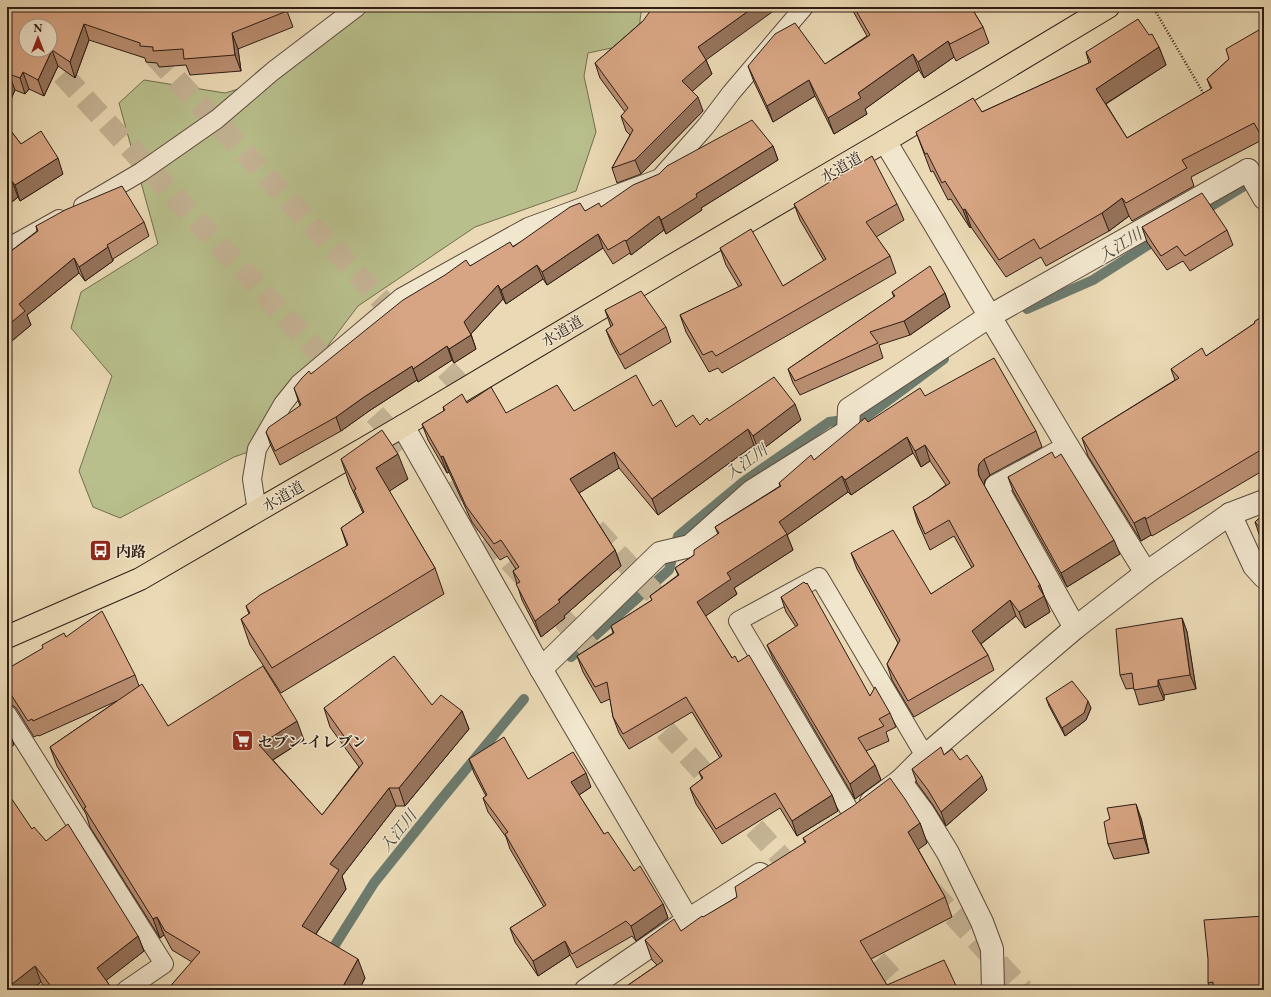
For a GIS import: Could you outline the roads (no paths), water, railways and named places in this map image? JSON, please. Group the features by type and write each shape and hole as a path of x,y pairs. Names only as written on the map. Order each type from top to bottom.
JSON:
{"main road":[{"name":"水道道","path":"7,637 140,579 403,426 885,141 1108,7"}],"street":[{"path":"885,141 1068,447 1146,573"},
{"path":"541,669 660,553 690,546 752,491 848,431 849,409 990,316 1248,170 1264,198"},
{"path":"403,426 541,669 688,920"},
{"path":"1068,447 996,486 1075,628"},
{"path":"846,821 900,781 925,756 1075,628 1146,573 1230,514 1264,501"},
{"path":"1230,514 1254,566 1264,576"},
{"path":"900,781 923,812 948,853 982,922 992,949 993,990"},
{"path":"586,990 688,920 774,866"}],"lane":[{"path":"7,248 141,172 217,119 273,71 357,7"},
{"path":"258,510 252,479 258,449 283,404 299,384 402,297 528,227 660,178 706,126 731,93 804,7"},
{"path":"846,821 738,621 820,577 925,756"},
{"path":"7,714 164,964 136,987"}],"waterway":[{"name":"入江川","path":"1200,213 1264,172"},
{"name":"入江川","path":"1027,309 1093,280 1159,238"},
{"name":"入江川","path":"571,657 669,570 678,536 743,482 829,422 866,417 944,359"},
{"name":"入江川","path":"328,956 374,883 524,699"}],"tunnel":[{"path":"109,7 494,421"},
{"path":"7,15 18,27"},
{"path":"47,58 405,447"},
{"path":"443,488 610,671"},
{"path":"595,529 673,614"},
{"path":"643,706 802,880"},
{"path":"931,891 1023,990"},
{"path":"854,936 903,990"}],"place":[{"name":"内路","path":"100,551"},
{"name":"セブン-イレブン","path":"242,741"}]}
